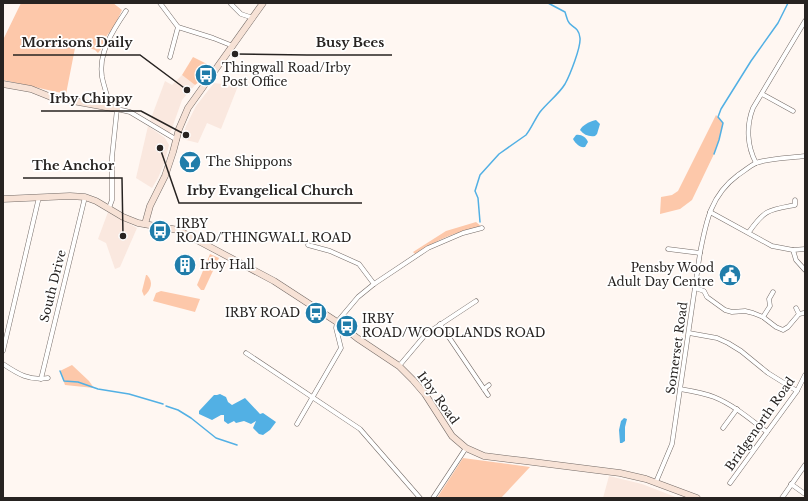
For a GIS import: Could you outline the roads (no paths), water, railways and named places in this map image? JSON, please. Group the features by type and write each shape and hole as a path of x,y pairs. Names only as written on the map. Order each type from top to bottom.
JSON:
{"street":[{"path":"160,3 178,27 233,46"},
{"path":"145,224 150,206 165,176 179,128 190,104 263,3"},
{"path":"231,4 241,14 253,18"},
{"path":"110,108 102,78 101,65 105,48 126,11"},
{"path":"756,163 750,146 748,124 753,108 805,21"},
{"path":"170,57 178,27"},
{"path":"3,84 31,89 51,97 130,112 176,140"},
{"path":"762,94 793,111"},
{"path":"109,208 112,200 112,157 117,109"},
{"name":"Somerset Road","path":"656,482 672,444 700,253 705,224 710,212 717,198 730,181 756,163 805,156"},
{"name":"Irby Road","path":"3,199 70,196 85,198 138,223 178,230 274,281 337,322 357,338 399,366 425,394 452,436 466,448 484,456 620,473 656,482 697,498"},
{"path":"3,351 39,197"},
{"name":"South Drive","path":"41,379 85,198"},
{"path":"749,232 762,216 772,210 796,205 795,200"},
{"path":"710,212 749,232 772,246 794,250 805,249"},
{"path":"297,424 341,348 336,328 337,322 358,297 374,284 428,248 463,233 482,228"},
{"path":"308,245 330,251 359,264 374,284"},
{"path":"668,249 700,253"},
{"path":"794,250 796,260 805,270"},
{"path":"695,288 704,291 707,297 725,310 732,312 745,311 753,313 763,317 776,327 783,330 801,314 796,308"},
{"path":"763,317 770,306 769,299 773,292"},
{"path":"399,366 426,334 476,301"},
{"path":"440,324 488,395"},
{"path":"689,333 717,338 728,343 741,351 768,373 797,391"},
{"path":"246,352 360,429 420,498"},
{"path":"3,364 16,373 31,378 48,378"},
{"name":"Bridgenorth Road","path":"730,483 797,391 805,375"},
{"path":"484,389 489,385"},
{"path":"680,389 705,394 715,398 737,409 767,432"},
{"path":"723,428 737,409"},
{"path":"433,498 466,448"},
{"path":"782,498 805,465"},
{"path":"791,484 805,494"}],"water":[{"path":"596,120 600,124 595,136 587,135 580,130 589,122"},
{"path":"576,135 585,137 588,142 585,147 580,146 574,141 573,139"},
{"path":"220,394 226,397 228,402 232,405 245,398 260,414 263,413 276,422 270,430 263,435 259,434 253,428 256,421 251,424 244,421 236,423 234,421 228,424 224,421 224,415 212,420 199,414 199,411 214,395"},
{"path":"624,418 627,419 625,427 625,441 620,443 619,430 621,421"}],"waterway":[{"path":"480,222 478,198 475,191 480,175 499,154 526,135 540,112 565,84 577,54 580,42 578,31 569,23 565,12 548,3"},
{"path":"714,154 723,123 718,117 721,109 751,61 778,23 788,3"},
{"path":"60,371 64,381 78,382 98,389 129,394 163,404"},
{"path":"166,406 178,410 191,418 216,438 237,445"}],"place":[{"name":"Busy Bees","path":"235,54"},
{"name":"Thingwall Road/Irby Post Office","path":"206,75"},
{"name":"Morrisons Daily","path":"187,90"},
{"name":"Irby Chippy","path":"186,135"},
{"name":"Irby Evangelical Church","path":"160,148"},
{"name":"The Shippons","path":"190,162"},
{"name":"IRBY ROAD/THINGWALL ROAD","path":"160,231"},
{"name":"The Anchor","path":"123,236"},
{"name":"Irby Hall","path":"185,265"},
{"name":"Pensby Wood Adult Day Centre","path":"730,275"},
{"name":"IRBY ROAD","path":"316,313"},
{"name":"IRBY ROAD/WOODLANDS ROAD","path":"347,326"}]}
